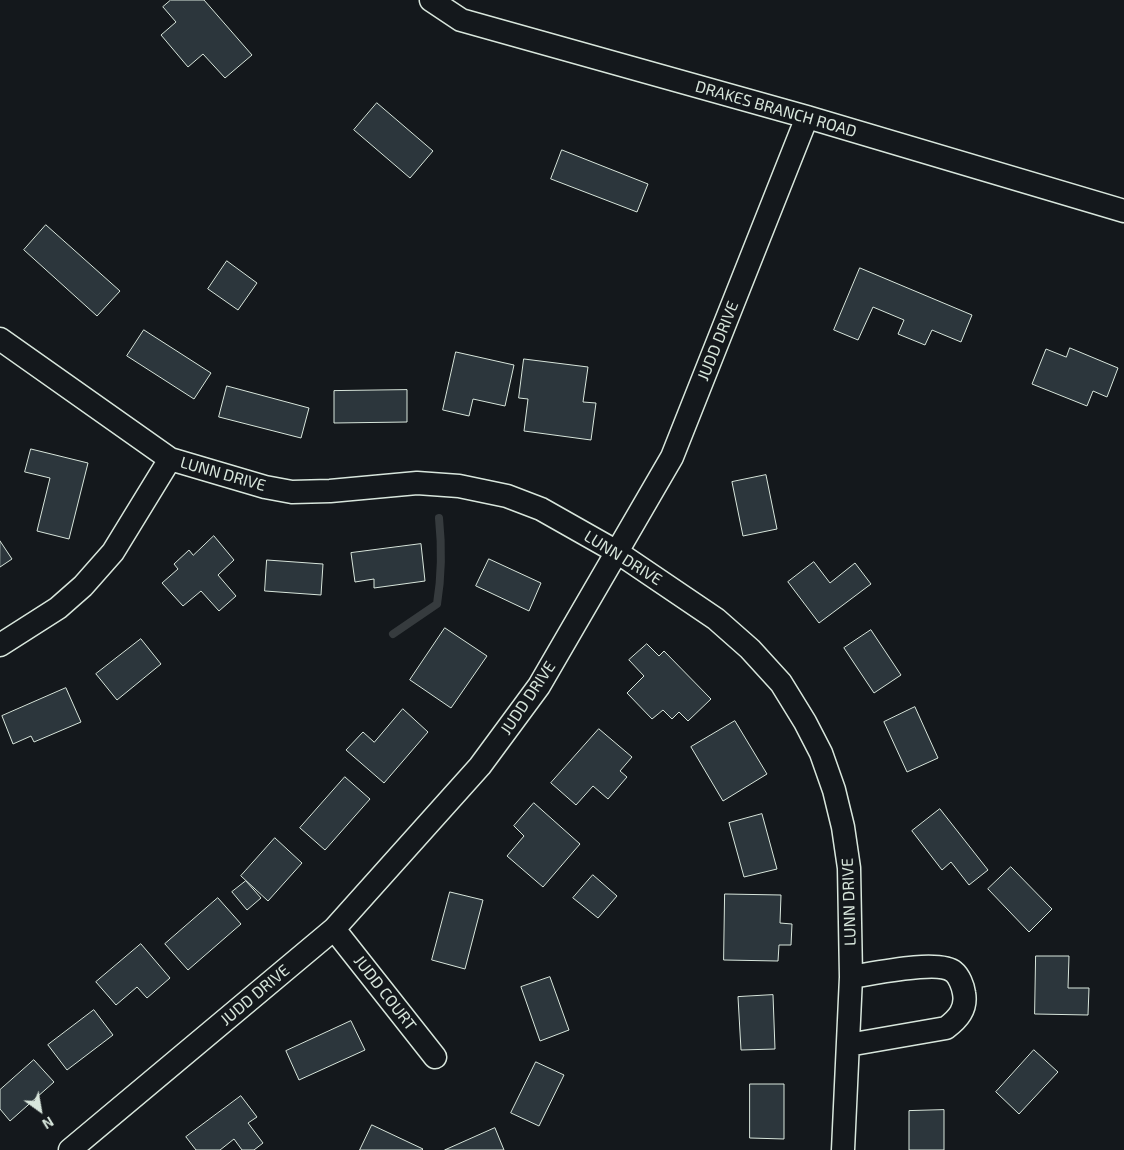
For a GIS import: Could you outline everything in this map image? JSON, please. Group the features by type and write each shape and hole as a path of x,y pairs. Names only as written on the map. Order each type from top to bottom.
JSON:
{"street":[{"name":"DRAKES BRANCH ROAD","path":"431,0 461,20 807,117 1124,211"},
{"name":"JUDD DRIVE","path":"70,1150 334,928 480,766 539,686 672,457 807,117"},
{"name":"LUNN DRIVE","path":"0,339 170,459 265,487 292,492 330,491 417,483 459,486 507,496 541,509 617,552 716,619 750,649 781,683 805,722 821,753 834,790 843,827 849,868 851,977 843,1150"},
{"path":"0,645 58,608 83,586 113,552 170,459"},
{"name":"JUDD COURT","path":"334,928 435,1057"},
{"path":"848,1045 946,1028 963,1011 965,1000 959,979 954,972 944,968 933,966 912,968 851,977"}],"building":[{"path":"171,0 204,0 252,55 225,78 203,54 188,67 161,35 176,22 163,7"},
{"path":"377,103 433,151 410,178 354,130"},
{"path":"562,150 648,184 637,212 551,179"},
{"path":"46,225 120,291 97,316 24,250"},
{"path":"227,261 257,283 238,310 208,289"},
{"path":"860,268 972,315 961,342 932,330 925,345 898,334 904,320 873,307 858,340 834,330"},
{"path":"144,330 211,373 194,399 127,356"},
{"path":"1070,348 1118,368 1107,397 1093,391 1087,406 1032,384 1046,349 1066,357"},
{"path":"456,352 514,365 505,406 473,399 469,416 443,410"},
{"path":"524,359 588,367 583,402 596,403 591,440 524,431 528,399 519,398"},
{"path":"227,386 309,408 301,438 219,417"},
{"path":"407,390 407,422 334,423 334,391"},
{"path":"31,449 88,463 69,539 37,531 50,478 25,472"},
{"path":"766,475 777,529 743,536 732,482"},
{"path":"214,536 234,560 218,575 236,596 219,611 201,591 183,606 162,583 178,569 174,564 189,550 193,555"},
{"path":"0,541 12,559 0,567"},
{"path":"421,544 425,581 374,588 374,579 355,582 351,553"},
{"path":"489,559 541,583 529,611 476,586"},
{"path":"267,560 323,564 321,595 265,591"},
{"path":"814,562 830,583 855,563 871,584 819,623 788,582"},
{"path":"445,628 487,656 451,708 410,680"},
{"path":"871,630 901,675 874,693 844,648"},
{"path":"141,639 161,664 117,700 96,674"},
{"path":"647,644 659,656 664,651 711,699 688,721 679,712 672,719 663,710 652,719 627,693 644,676 629,660"},
{"path":"66,688 81,722 34,742 31,736 13,744 2,716"},
{"path":"915,707 938,758 907,772 884,722"},
{"path":"403,709 428,732 384,783 346,750 363,732 374,742"},
{"path":"735,721 767,774 723,801 691,747"},
{"path":"599,729 632,757 620,771 627,777 608,799 593,786 576,805 551,783"},
{"path":"345,777 370,799 325,850 300,828"},
{"path":"534,803 580,844 543,887 507,856 524,836 514,826"},
{"path":"940,809 988,870 969,885 951,862 942,870 912,831"},
{"path":"762,814 777,869 744,877 729,823"},
{"path":"275,838 302,863 268,901 241,876"},
{"path":"1011,867 1052,909 1029,932 988,889"},
{"path":"593,875 617,896 598,918 573,898"},
{"path":"246,881 261,898 247,910 232,892"},
{"path":"450,892 483,900 465,969 432,960"},
{"path":"725,894 781,895 780,923 792,924 791,945 779,945 778,961 724,960"},
{"path":"218,898 241,924 188,970 165,944"},
{"path":"141,944 170,978 147,998 137,987 116,1005 96,982"},
{"path":"1036,956 1069,956 1068,988 1089,988 1088,1015 1035,1014"},
{"path":"550,977 569,1030 540,1041 521,987"},
{"path":"773,995 775,1049 741,1050 738,997"},
{"path":"94,1010 113,1035 67,1070 48,1045"},
{"path":"351,1021 365,1050 299,1080 286,1051"},
{"path":"1034,1050 1058,1072 1019,1114 996,1092"},
{"path":"34,1060 54,1082 10,1121 0,1109 0,1090"},
{"path":"536,1062 564,1075 539,1126 511,1113"},
{"path":"750,1084 784,1084 784,1139 750,1138"},
{"path":"241,1096 257,1117 248,1123 263,1143 254,1150 242,1150 234,1139 220,1150 196,1150 186,1137"},
{"path":"944,1110 944,1150 909,1150 909,1111"},
{"path":"372,1125 423,1149 360,1150"},
{"path":"495,1128 504,1150 445,1150"}],"waterway":[{"path":"393,634 437,604 441,561 439,518"}]}
